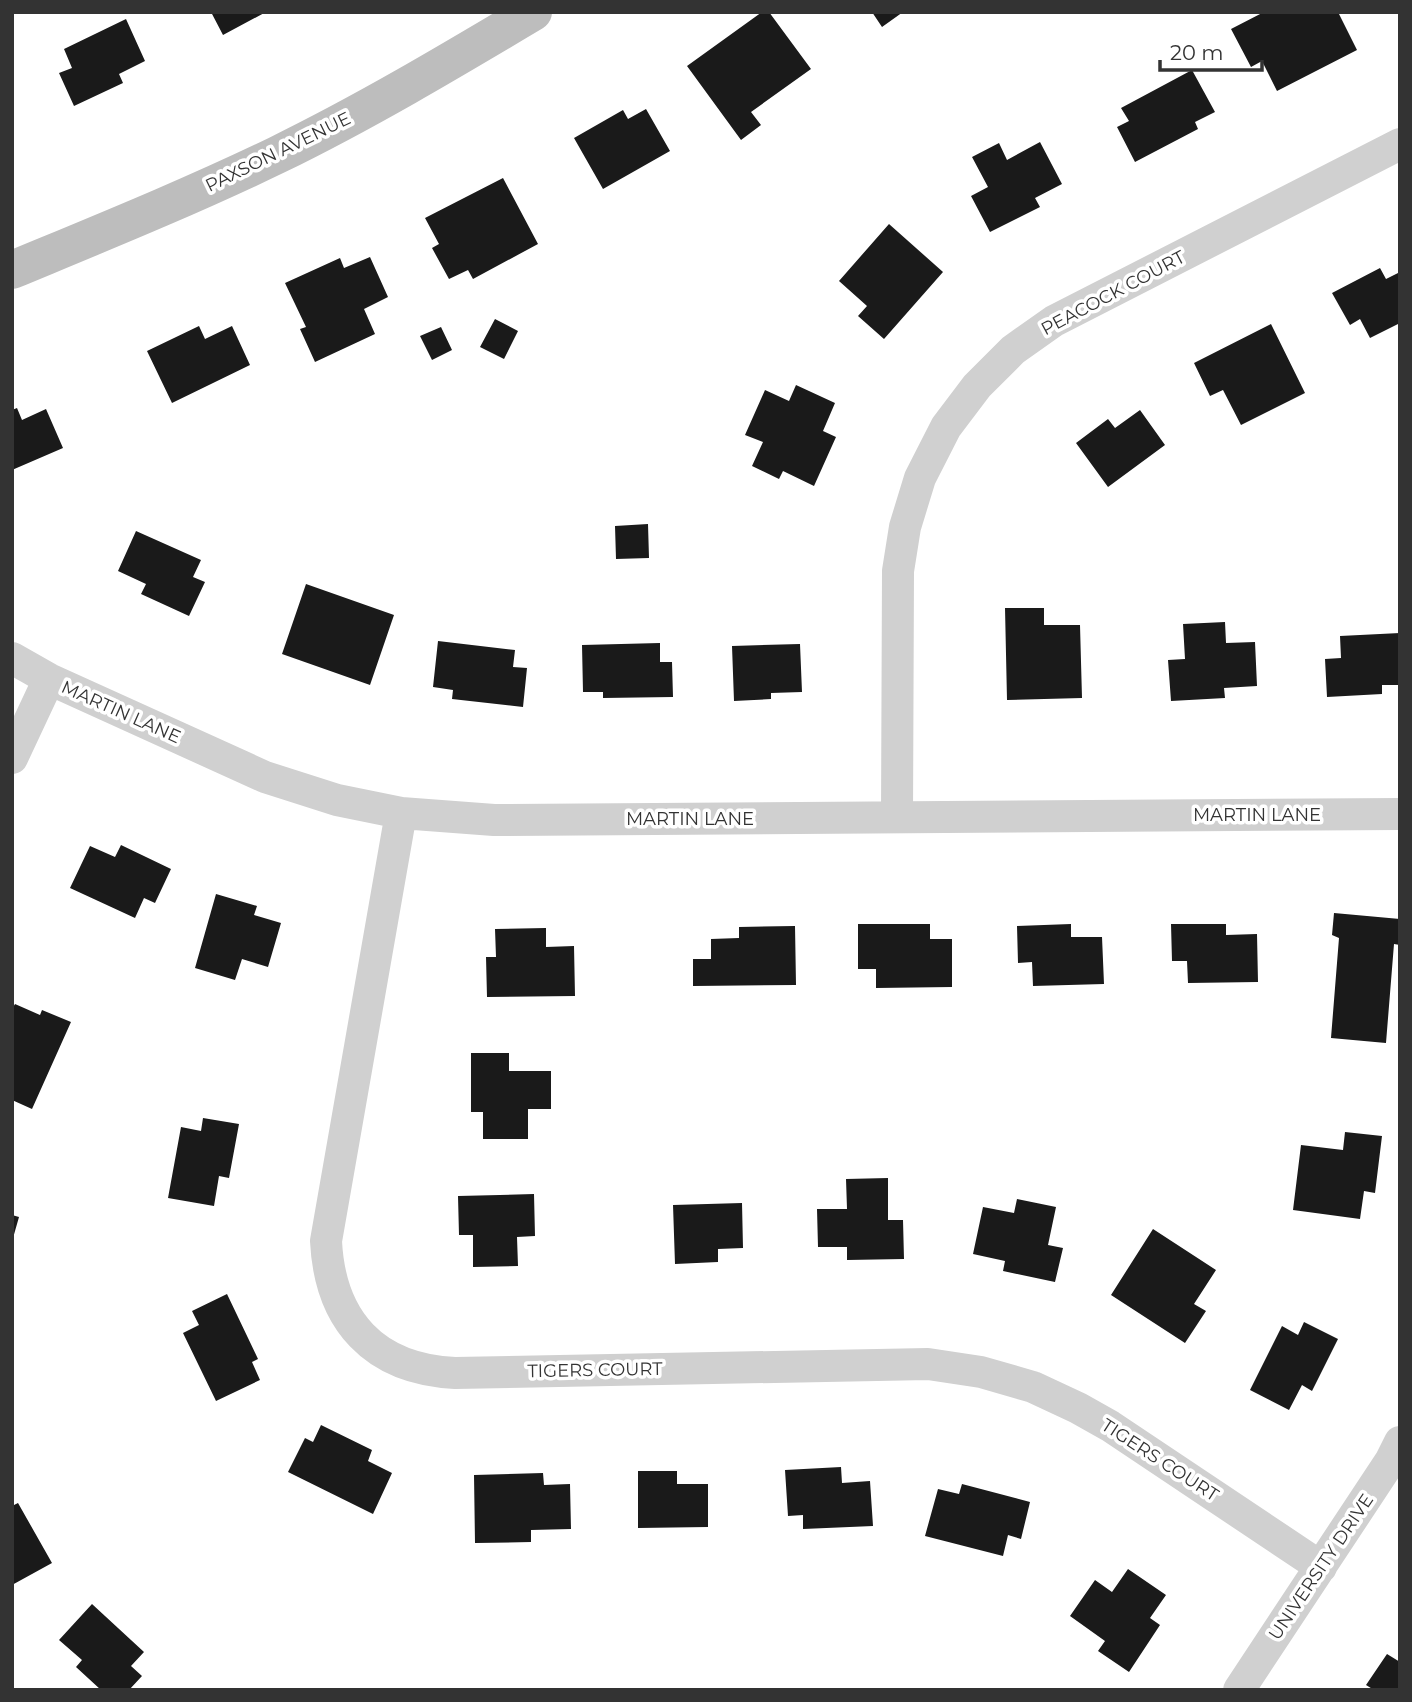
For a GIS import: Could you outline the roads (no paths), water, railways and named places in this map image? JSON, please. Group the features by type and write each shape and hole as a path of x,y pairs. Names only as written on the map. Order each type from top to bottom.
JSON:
{"street":[{"name":"PAXSON AVENUE","path":"12,270 143,216 276,155 407,87 533,12"},
{"name":"PEACOCK COURT","path":"897,817 898,571 905,527 920,478 946,427 976,386 1013,350 1054,321 1400,144"},
{"name":"MARTIN LANE","path":"12,658 49,678 265,777 337,800 401,813 494,820 1400,814"},
{"path":"12,758 49,678"},
{"name":"TIGERS COURT","path":"401,813 326,1241 328,1269 337,1301 355,1328 377,1349 404,1364 431,1371 455,1373 928,1364 981,1372 1033,1387 1110,1426 1321,1567"},
{"name":"UNIVERSITY DRIVE","path":"1239,1690 1391,1460 1400,1442"}]}
